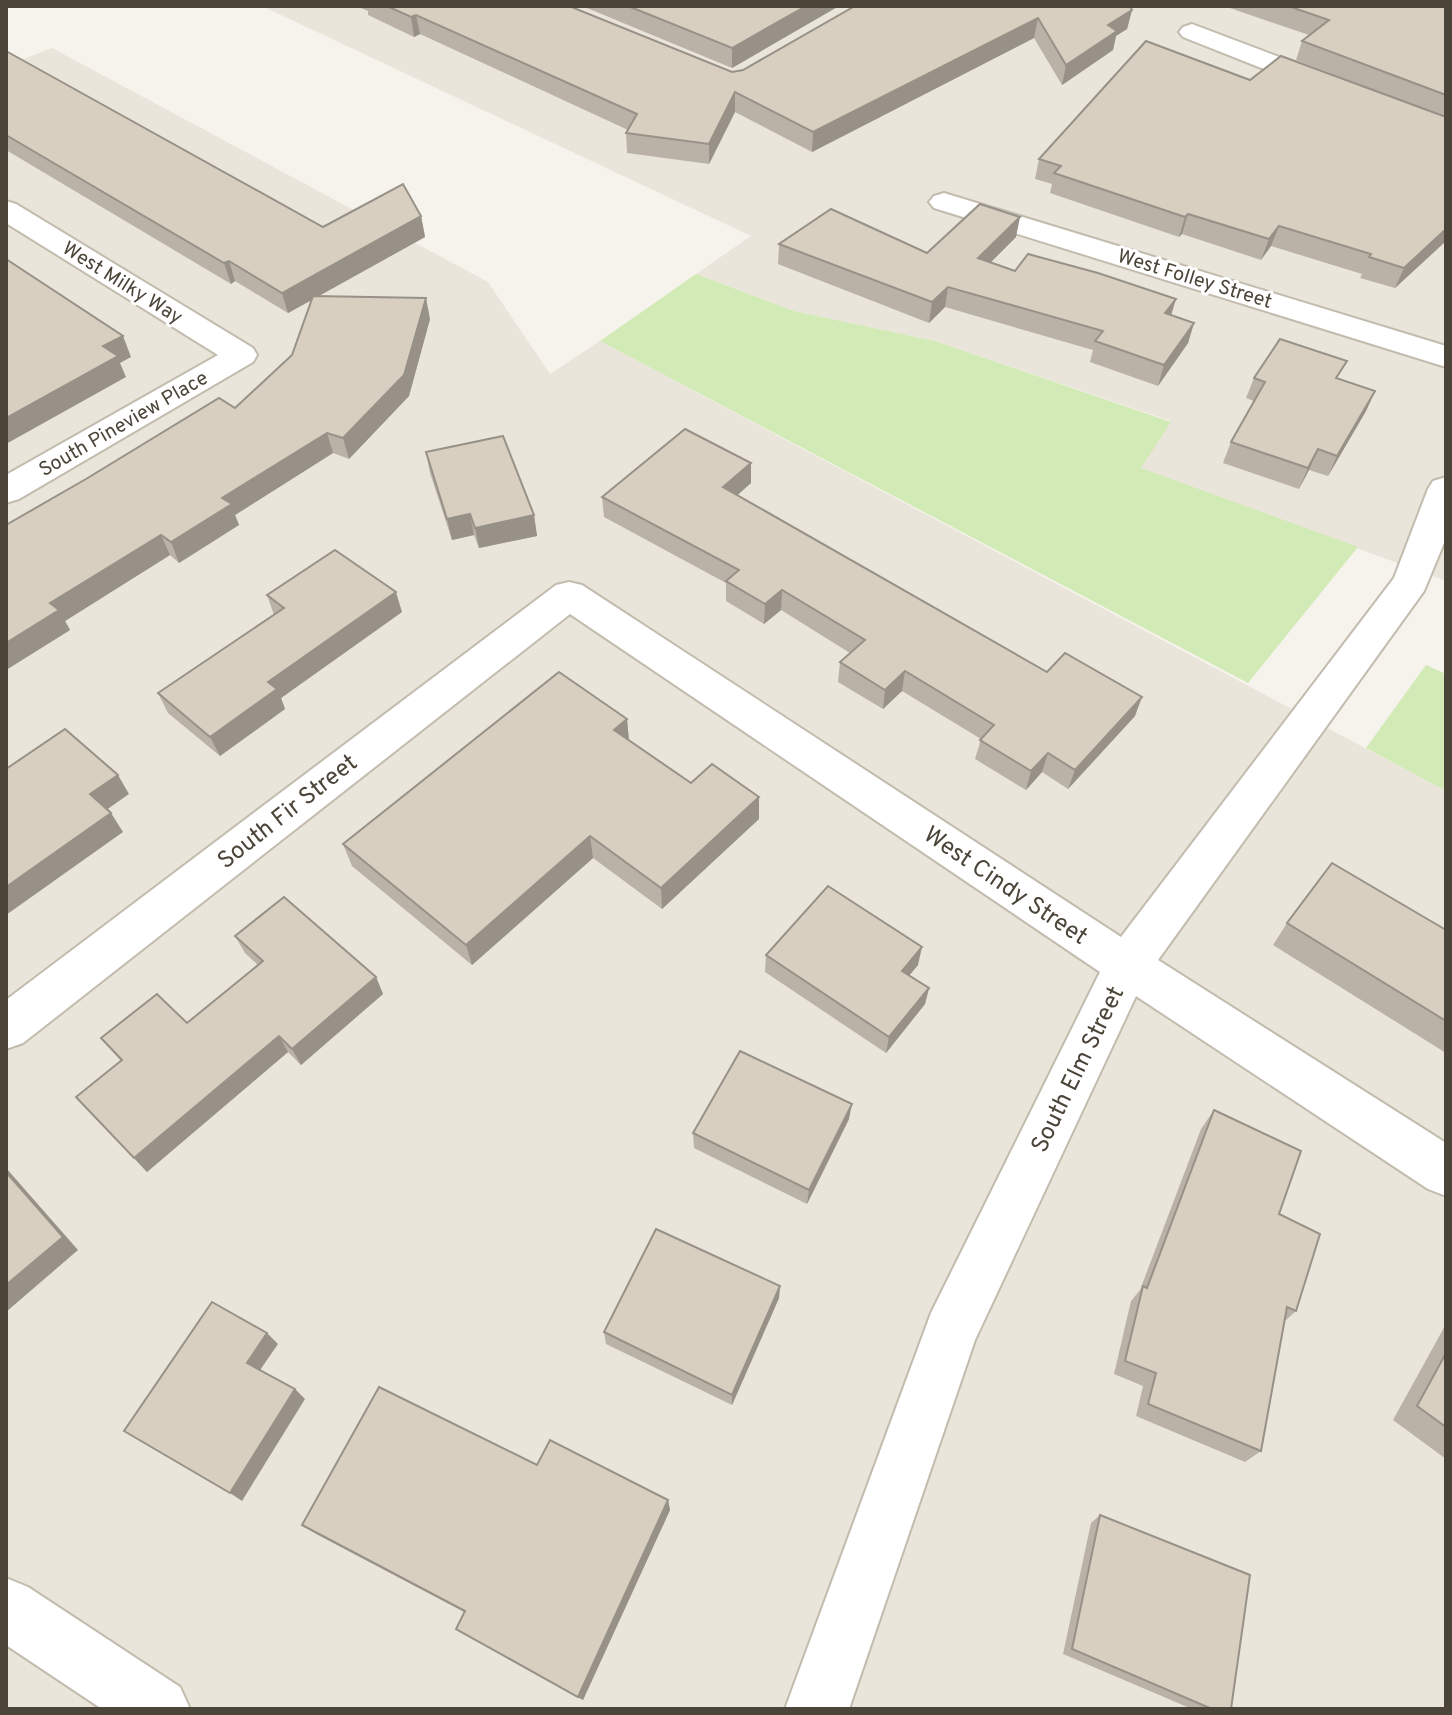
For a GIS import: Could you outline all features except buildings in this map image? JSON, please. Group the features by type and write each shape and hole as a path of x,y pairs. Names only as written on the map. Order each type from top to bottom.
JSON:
{"street":[{"path":"1192,32 1347,93"},
{"name":"West Folley Street","path":"944,202 1446,357"},
{"name":"West Milky Way","path":"6,210 241,355"},
{"name":"South Pineview Place","path":"6,491 241,355"},
{"name":"South Elm Street","path":"817,1709 950,1332 1127,965 1411,582 1446,489"},
{"name":"West Cindy Street","path":"569,595 1127,965 1446,1172"},
{"name":"South Fir Street","path":"6,1028 569,595"},
{"path":"6,1609 158,1709"}],"shaded area":[{"path":"262,6 1446,6 1446,581 1140,468 1171,421 935,341 794,311 696,274 751,236"},
{"path":"52,48 488,282 550,374 600,341 1446,791 1446,1709 6,1709 6,66"}],"green space":[{"path":"696,274 794,311 935,341 1171,422 1141,468 1358,547 1248,683 600,341"},
{"path":"1426,665 1446,674 1446,791 1366,748"}]}
